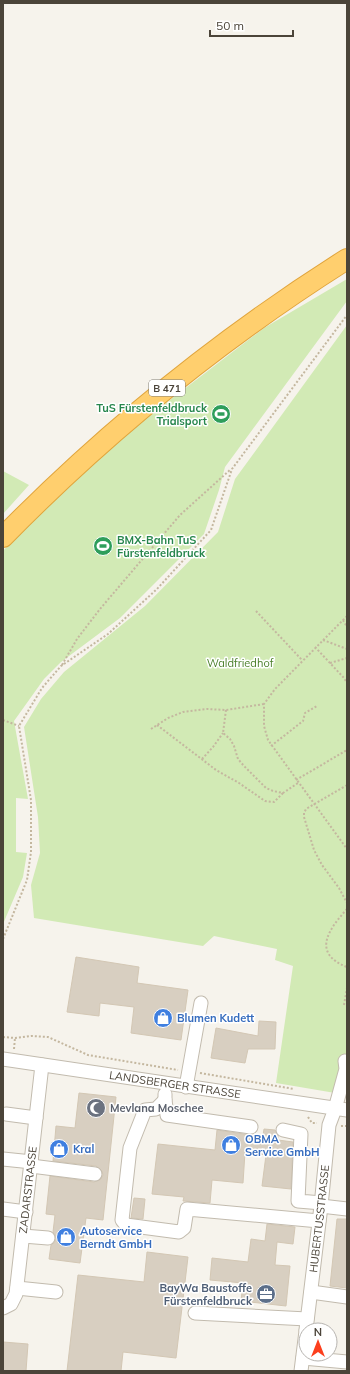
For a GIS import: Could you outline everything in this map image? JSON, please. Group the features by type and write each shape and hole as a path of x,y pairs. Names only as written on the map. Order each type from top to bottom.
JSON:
{"highway":[{"name":"B 471","path":"3,537 96,448 187,372 254,321 347,259"}],"street":[{"path":"186,1087 200,1003"},
{"name":"LANDSBERGER STRASSE","path":"8,1055 42,1065 341,1110"},
{"name":"HUBERTUSSTRASSE","path":"307,1322 322,1205 329,1125 341,1110 346,1069 345,1061"},
{"name":"ZADARSTRASSE","path":"3,1308 10,1304 16,1294 17,1288 42,1065"},
{"path":"167,1084 165,1100 167,1115 251,1127"},
{"path":"165,1100 156,1109 145,1110 130,1148 122,1220 126,1225 179,1232 184,1228 187,1209 319,1221"},
{"path":"6,1114 36,1118"},
{"path":"283,1130 301,1134 298,1201 347,1210"},
{"path":"3,1159 95,1174"},
{"path":"3,1209 26,1212"},
{"path":"23,1236 48,1238"},
{"path":"17,1288 56,1292"},
{"path":"310,1292 347,1297"},
{"path":"195,1313 298,1326"}],"path":[{"path":"3,939 27,880 31,852 31,800 19,726 42,688 61,666 77,639 100,609 180,515 232,469 347,315"},
{"path":"61,666 108,634 157,589 211,530 232,469"},
{"path":"256,611 302,660"},
{"path":"347,616 302,660 275,689 264,704 265,733 271,746 347,849"},
{"path":"342,620 347,627"},
{"path":"323,640 347,649"},
{"path":"315,647 347,683"},
{"path":"330,663 347,658"},
{"path":"151,729 168,718 183,712 208,709 226,710 264,704"},
{"path":"271,746 303,721 305,713 317,706"},
{"path":"202,759 223,733 226,710"},
{"path":"3,720 19,726"},
{"path":"157,725 216,770 265,801 274,802 297,782 347,750"},
{"path":"223,733 234,746 238,759 244,766 266,788 283,793"},
{"path":"347,785 306,809 304,813 314,850 347,903"},
{"path":"347,909 330,929 326,942 330,956 337,963 347,967"},
{"path":"344,1005 347,988"},
{"path":"3,1037 48,1037 88,1055 296,1089"},
{"path":"8,1055 15,1038"},
{"path":"312,1123 317,1123"},
{"path":"341,1126 347,1126"}],"green space":[{"path":"347,279 347,301 225,467 204,534 120,618 61,662 44,679 14,721 28,799 16,798 16,852 27,853 23,877 3,924 3,551 21,531 119,439 264,328"},
{"name":"Waldfriedhof","path":"347,325 347,1095 276,1083 293,966 275,960 277,949 214,936 203,946 34,918 31,885 40,853 38,817 24,727 41,699 64,672 145,606 218,532 235,479"},
{"path":"3,471 29,485 3,514"}],"building":[{"path":"76,957 139,967 137,983 188,990 181,1040 131,1033 134,1007 100,1003 99,1016 67,1012"},
{"path":"259,1021 276,1022 275,1049 248,1049 245,1063 211,1058 216,1028 258,1036"},
{"path":"79,1093 116,1097 103,1220 86,1218 80,1263 49,1259 51,1245 56,1239 53,1232 55,1215 46,1214 50,1176 94,1182 101,1179 103,1175 102,1171 96,1166 53,1161 56,1126 75,1128"},
{"path":"264,1129 275,1130 278,1140 293,1142 291,1189 262,1186 266,1155 245,1152 243,1183 212,1180 210,1203 183,1201 184,1197 152,1194 158,1144 215,1150 217,1130 250,1135 263,1135"},
{"path":"134,1198 145,1199 143,1219 131,1218"},
{"path":"337,1219 347,1219 347,1288 330,1286"},
{"path":"267,1224 295,1227 293,1244 277,1242 275,1265 290,1266 286,1306 241,1301 243,1283 210,1280 212,1258 248,1262 251,1239 265,1241"},
{"path":"147,1252 188,1257 176,1358 123,1352 121,1371 67,1371 78,1275 144,1282"},
{"path":"3,1342 28,1344 26,1371 3,1371"}],"place":[{"name":"TuS Fürstenfeldbruck Trialsport","path":"221,414"},
{"name":"BMX-Bahn TuS Fürstenfeldbruck","path":"103,546"},
{"name":"Blumen Kudett","path":"163,1018"},
{"name":"Mevlana Moschee","path":"96,1108"},
{"name":"OBMA Service GmbH","path":"231,1145"},
{"name":"Kral","path":"59,1149"},
{"name":"Autoservice Berndt GmbH","path":"66,1237"},
{"name":"BayWa Baustoffe Fürstenfeldbruck","path":"266,1294"}]}
